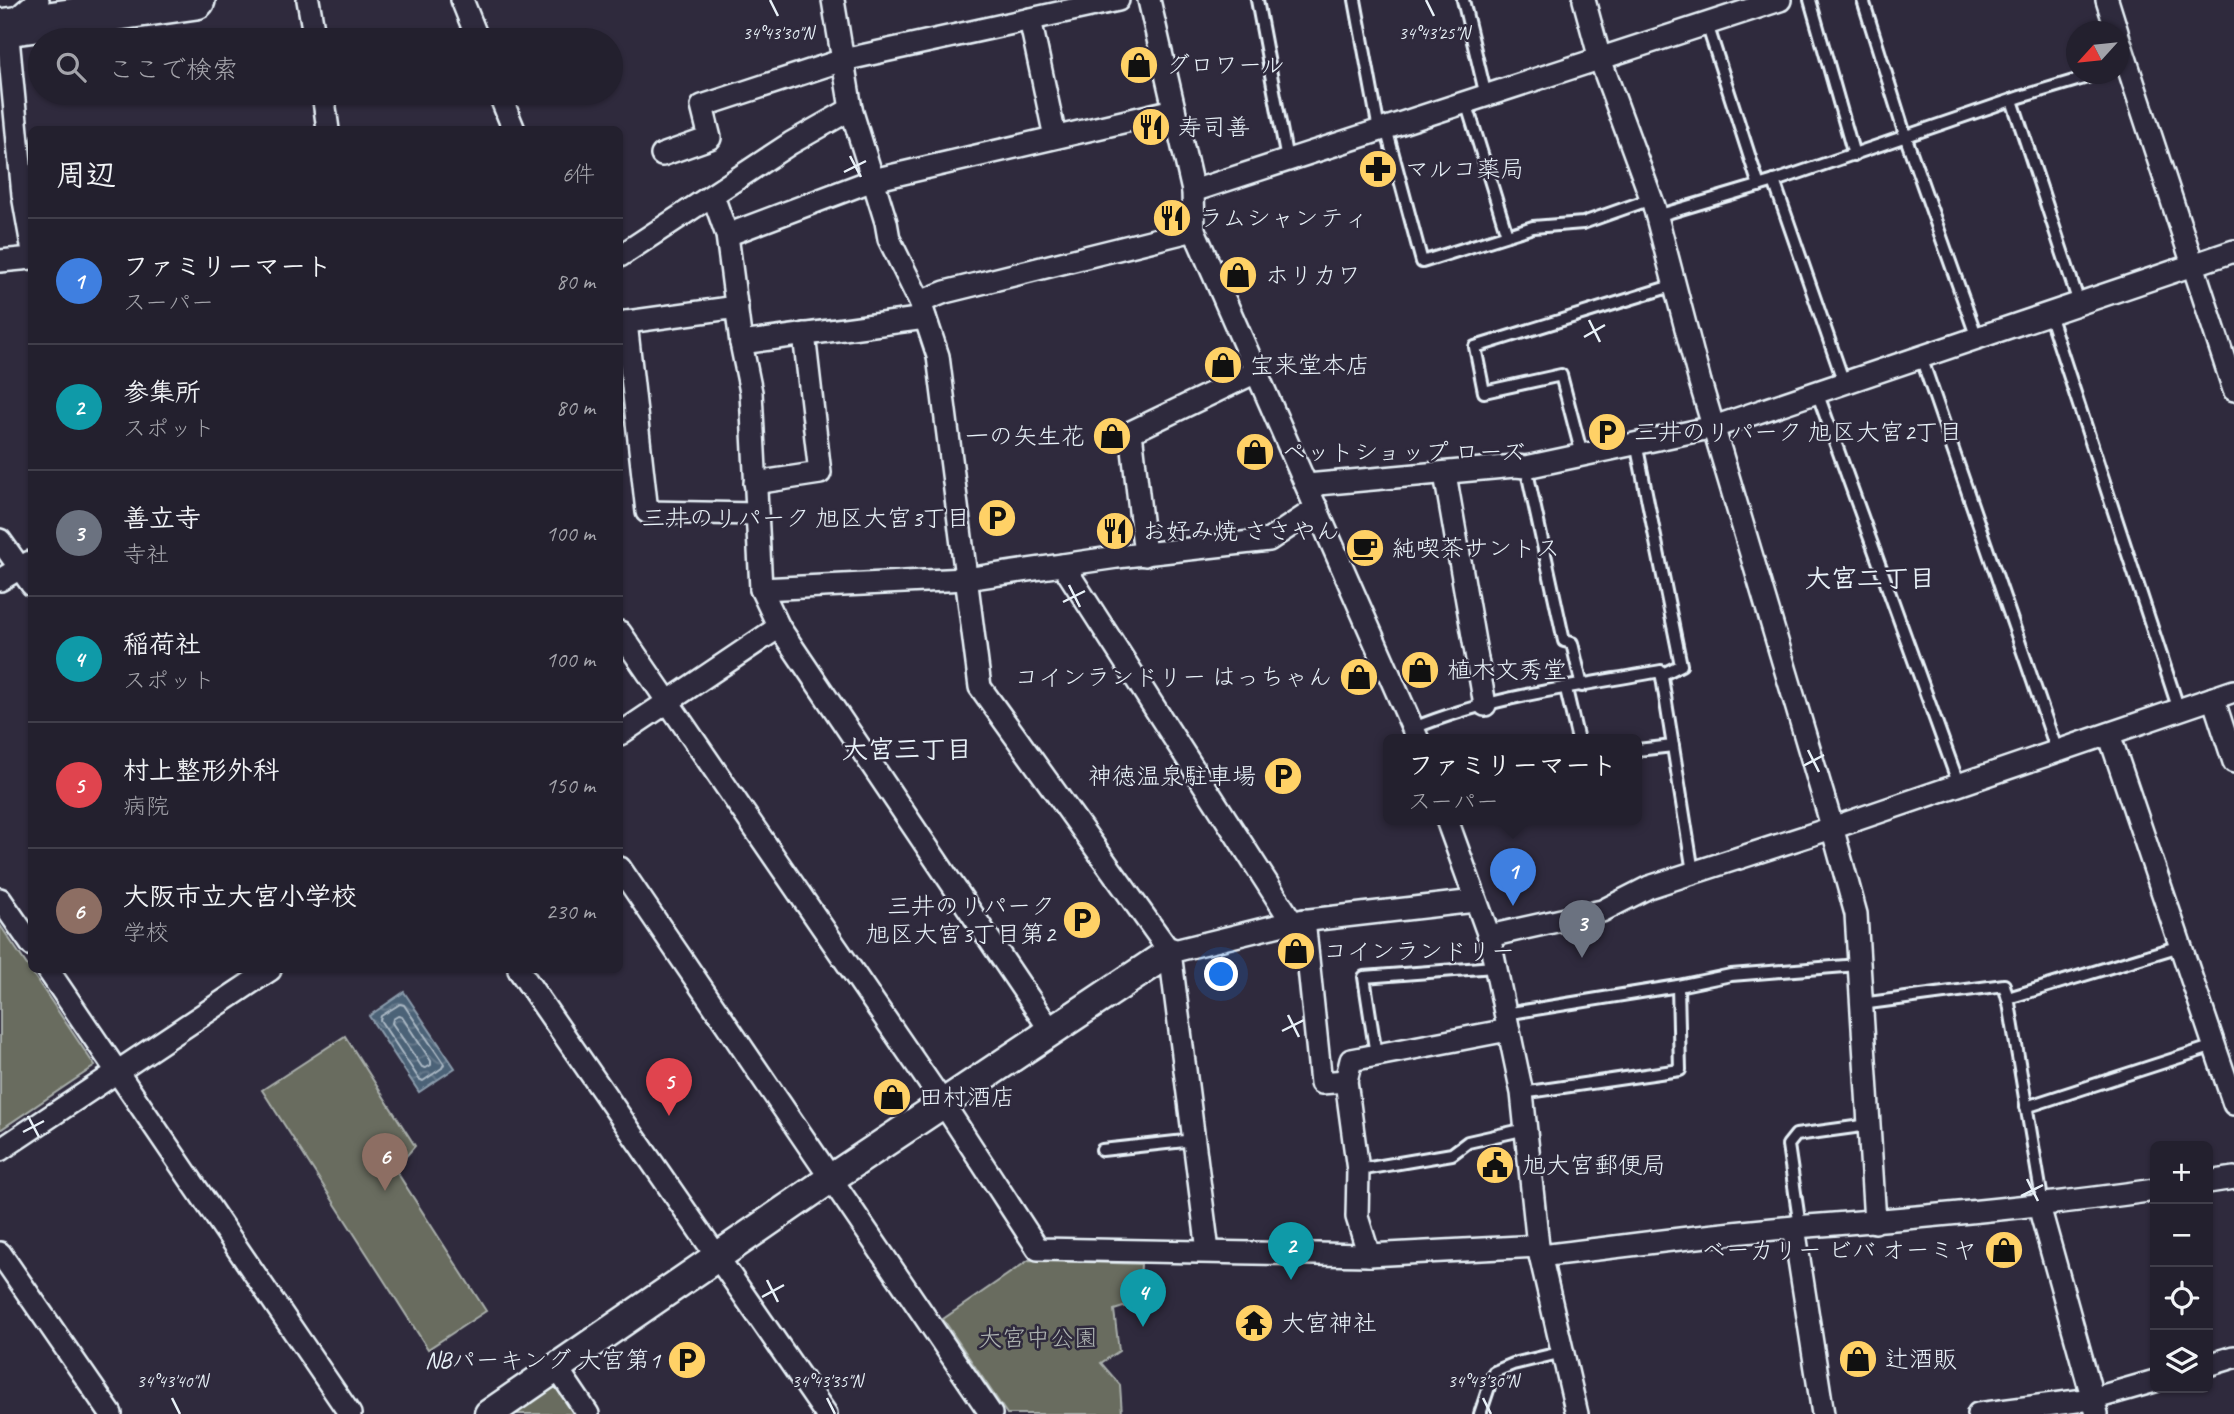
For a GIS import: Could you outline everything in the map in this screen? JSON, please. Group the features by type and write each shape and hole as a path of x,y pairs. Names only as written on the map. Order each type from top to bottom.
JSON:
{"highway":[{"path":"4,27 196,0"}],"street":[{"path":"28,223 4,27 38,0"},
{"path":"309,0 313,28"},
{"path":"462,0 473,28"},
{"path":"833,0 851,109 889,239 922,310 938,356 981,687 1170,952 1209,1251"},
{"path":"663,155 710,138 702,106 843,60 1118,0"},
{"path":"1149,0 1193,191 1195,230 1416,734"},
{"path":"1584,0 1600,59 1654,208 1714,427 1856,914 1875,1222"},
{"path":"1193,191 1780,0"},
{"path":"2107,0 2114,21"},
{"path":"1030,19 1055,137"},
{"path":"2129,83 2234,390"},
{"path":"325,105 327,126"},
{"path":"504,105 512,126"},
{"path":"623,254 791,143 851,109"},
{"path":"727,235 873,180 1174,110"},
{"path":"713,195 727,235 741,343 751,392 761,589 779,627 1051,1031"},
{"path":"741,343 804,334 922,310 945,292 1195,230"},
{"path":"1307,485 1526,467 1714,427 2234,251"},
{"path":"0,261 28,258"},
{"path":"737,307 623,323 647,512 757,514"},
{"path":"755,482 820,473 804,334"},
{"path":"1144,555 1131,432 1256,372"},
{"path":"1445,474 1485,705"},
{"path":"761,589 966,579 1269,540 1317,508"},
{"path":"0,540 25,564 0,580"},
{"path":"1063,565 1298,921 1321,1083 1346,1081"},
{"path":"623,732 779,627"},
{"path":"623,636 943,1103 1038,1249 1369,1255 1539,1251 1875,1222 2150,1191"},
{"path":"1489,936 1602,911 1649,887 1832,828 2234,691"},
{"path":"2213,698 2234,762"},
{"path":"2109,734 2234,1104"},
{"path":"1449,825 1489,936 1522,1093 1539,1251 1577,1414"},
{"path":"623,871 990,1414"},
{"path":"0,899 28,939"},
{"path":"489,1414 830,1179 1170,952 1298,921 1475,901"},
{"path":"50,973 350,1414"},
{"path":"0,1150 266,973"},
{"path":"521,973 826,1414"},
{"path":"1369,1255 1357,1217 1358,1170 1346,1081 1351,1060 1506,1022"},
{"path":"2213,1181 2234,1178"},
{"path":"2041,1205 2094,1407"},
{"path":"1797,1227 1823,1414"},
{"path":"0,1253 111,1414"},
{"path":"2213,1363 2234,1357"},
{"path":"557,1368 588,1414"},
{"path":"1978,1414 2094,1407 2150,1383"}],"lane":[{"path":"1257,0 1287,160"},
{"path":"1355,0 1383,129 1422,262 1533,227 1583,223 1759,186 2066,83"},
{"path":"1463,0 1476,99 1507,235"},
{"path":"1810,0 1854,155"},
{"path":"1863,0 1906,138 1977,338"},
{"path":"1707,24 1759,186"},
{"path":"2012,100 2079,303"},
{"path":"1773,181 1844,383"},
{"path":"1582,455 1561,375 1484,392 1475,347 1675,285"},
{"path":"2049,314 2179,710"},
{"path":"1921,356 2057,751"},
{"path":"1817,392 1959,785"},
{"path":"1636,443 1681,665 1661,675"},
{"path":"1526,467 1564,641 1572,643 1582,686"},
{"path":"1416,734 1444,716 1485,705 1661,671 1693,872"},
{"path":"1566,689 1577,734"},
{"path":"1642,749 1673,746"},
{"path":"2008,998 2180,946"},
{"path":"1506,1022 1753,972 1858,965"},
{"path":"1376,1055 1364,977 1494,967"},
{"path":"1861,1004 2004,985 2041,1205"},
{"path":"1522,1093 1680,1070 1678,986"},
{"path":"2026,1107 2214,1046"},
{"path":"1797,1227 1788,1145 1796,1135 1869,1125"},
{"path":"1358,1170 1452,1154 1468,1142 1526,1129"},
{"path":"1102,1150 1194,1140"},
{"path":"1480,1414 1494,1372 1513,1364 1563,1352"}],"green space":[{"path":"0,925 28,967 28,973 32,973 95,1066 0,1130"},
{"path":"345,1036 415,1146 395,1169 486,1311 428,1349 262,1090"},
{"name":"大宮中公園","path":"1029,1260 1141,1264 1139,1302 1114,1310 1119,1351 1101,1363 1120,1385 1122,1414 1007,1414 943,1319"},
{"path":"549,1387 558,1388 576,1414 510,1414"}],"water":[{"path":"404,992 455,1068 419,1092 369,1016"}],"place":[{"name":"グロワール","path":"1139,65"},
{"name":"寿司善","path":"1151,127"},
{"name":"マルコ薬局","path":"1378,169"},
{"name":"ラムシャンティ","path":"1172,218"},
{"name":"ホリカワ","path":"1238,275"},
{"name":"宝来堂本店","path":"1223,365"},
{"name":"三井のリパーク 旭区大宮2丁目","path":"1607,432"},
{"name":"一の矢生花","path":"1112,436"},
{"name":"ペットショップ ローズ","path":"1255,452"},
{"name":"三井のリパーク 旭区大宮3丁目","path":"997,518"},
{"name":"お好み焼 ささやん","path":"1115,531"},
{"name":"純喫茶サントス","path":"1365,548"},
{"name":"植木文秀堂","path":"1420,670"},
{"name":"コインランドリー はっちゃん","path":"1359,677"},
{"name":"神徳温泉駐車場","path":"1283,776"},
{"name":"ファミリーマート","path":"1513,906"},
{"name":"三井のリパーク 旭区大宮3丁目第2","path":"1082,920"},
{"name":"コインランドリー","path":"1296,951"},
{"name":"善立寺","path":"1582,958"},
{"name":"田村酒店","path":"892,1097"},
{"name":"村上整形外科","path":"669,1116"},
{"name":"旭大宮郵便局","path":"1495,1165"},
{"name":"大阪市立大宮小学校","path":"385,1191"},
{"name":"ベーカリー ビバ オーミヤ","path":"2004,1250"},
{"name":"参集所","path":"1291,1280"},
{"name":"大宮神社","path":"1254,1323"},
{"name":"稲荷社","path":"1143,1327"},
{"name":"辻酒販","path":"1858,1359"},
{"name":"NBパーキング 大宮第1","path":"687,1360"}],"district":[{"name":"大宮二丁目","path":"1870,578"},
{"name":"大宮三丁目","path":"907,749"}]}
